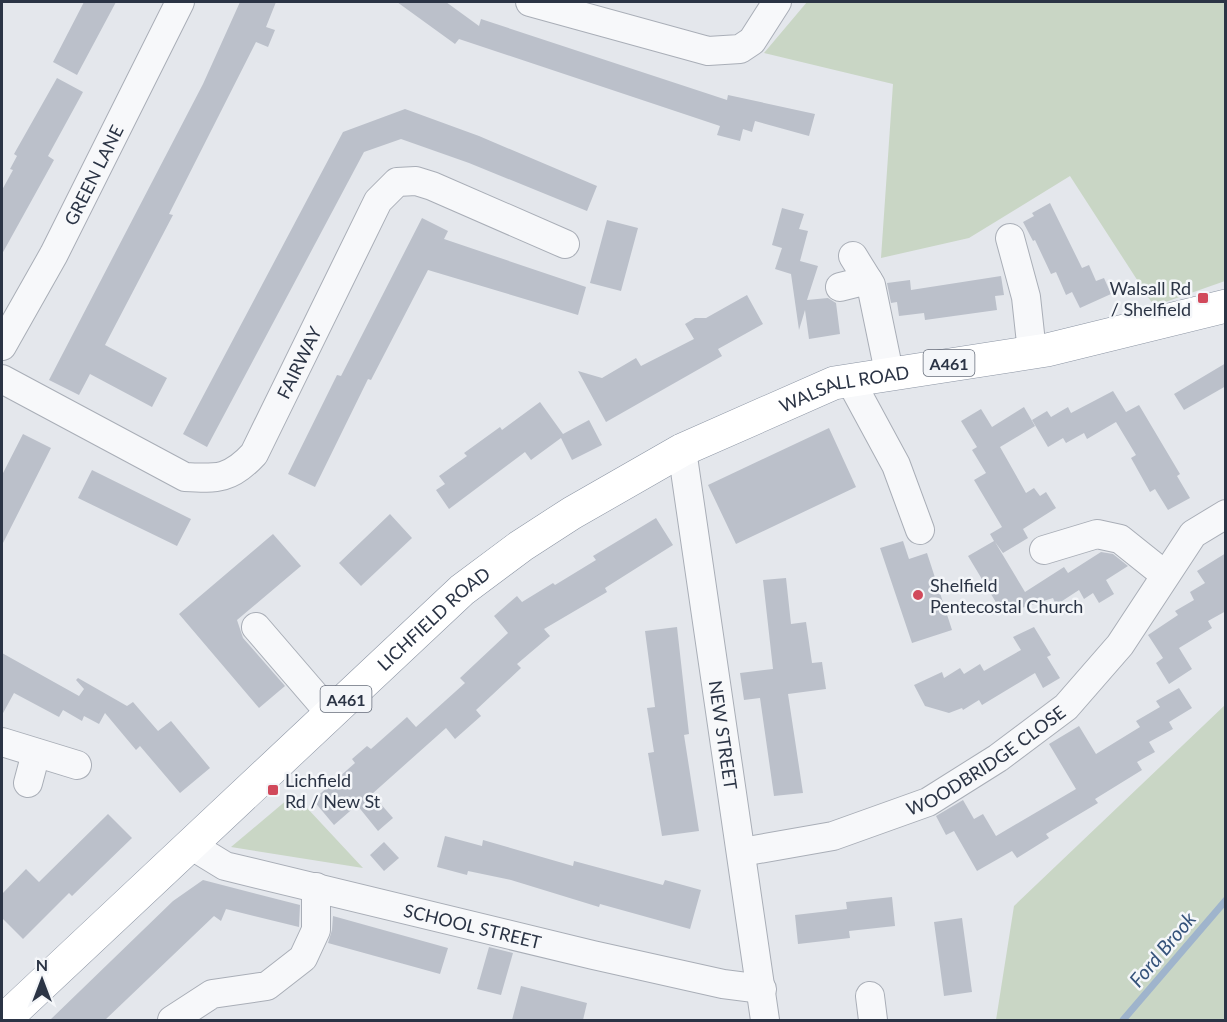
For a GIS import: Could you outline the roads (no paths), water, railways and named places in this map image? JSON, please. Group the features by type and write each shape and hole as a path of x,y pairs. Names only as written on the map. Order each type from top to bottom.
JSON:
{"highway":[{"name":"WALSALL ROAD","path":"682,450 834,383 889,372 1032,352 1226,306"},
{"name":"LICHFIELD ROAD","path":"4,1020 462,590 521,546 572,513 682,450"}],"street":[{"name":"GREEN LANE","path":"2,346 54,254 180,2"},
{"path":"530,2 708,51 740,49 752,41 777,2"},
{"name":"FAIRWAY","path":"2,380 185,477 217,479 240,470 254,454 378,201 398,182 416,181 432,186 565,244"},
{"path":"1010,238 1026,297 1032,352"},
{"path":"853,256 868,280 889,372"},
{"path":"840,287 868,280"},
{"path":"850,380 896,465 920,530"},
{"name":"NEW STREET","path":"682,450 765,1020"},
{"name":"WOODBRIDGE CLOSE","path":"742,852 833,836 928,802 998,758 1066,707 1120,645 1193,534 1226,514"},
{"path":"1044,550 1097,534 1120,539 1165,575"},
{"path":"256,627 330,713"},
{"path":"2,742 77,765"},
{"path":"28,783 36,753"},
{"name":"SCHOOL STREET","path":"189,844 225,866 593,955 723,984 762,989"},
{"path":"172,1020 212,994 267,986 303,958 316,930 316,887"}],"waterway":[{"name":"Ford Brook","path":"1123,1020 1226,900"}],"place":[{"name":"Walsall Rd / Shelfield","path":"1203,298"},
{"name":"Shelfield Pentecostal Church","path":"918,595"},
{"name":"Lichfield Rd / New St","path":"273,790"}]}
